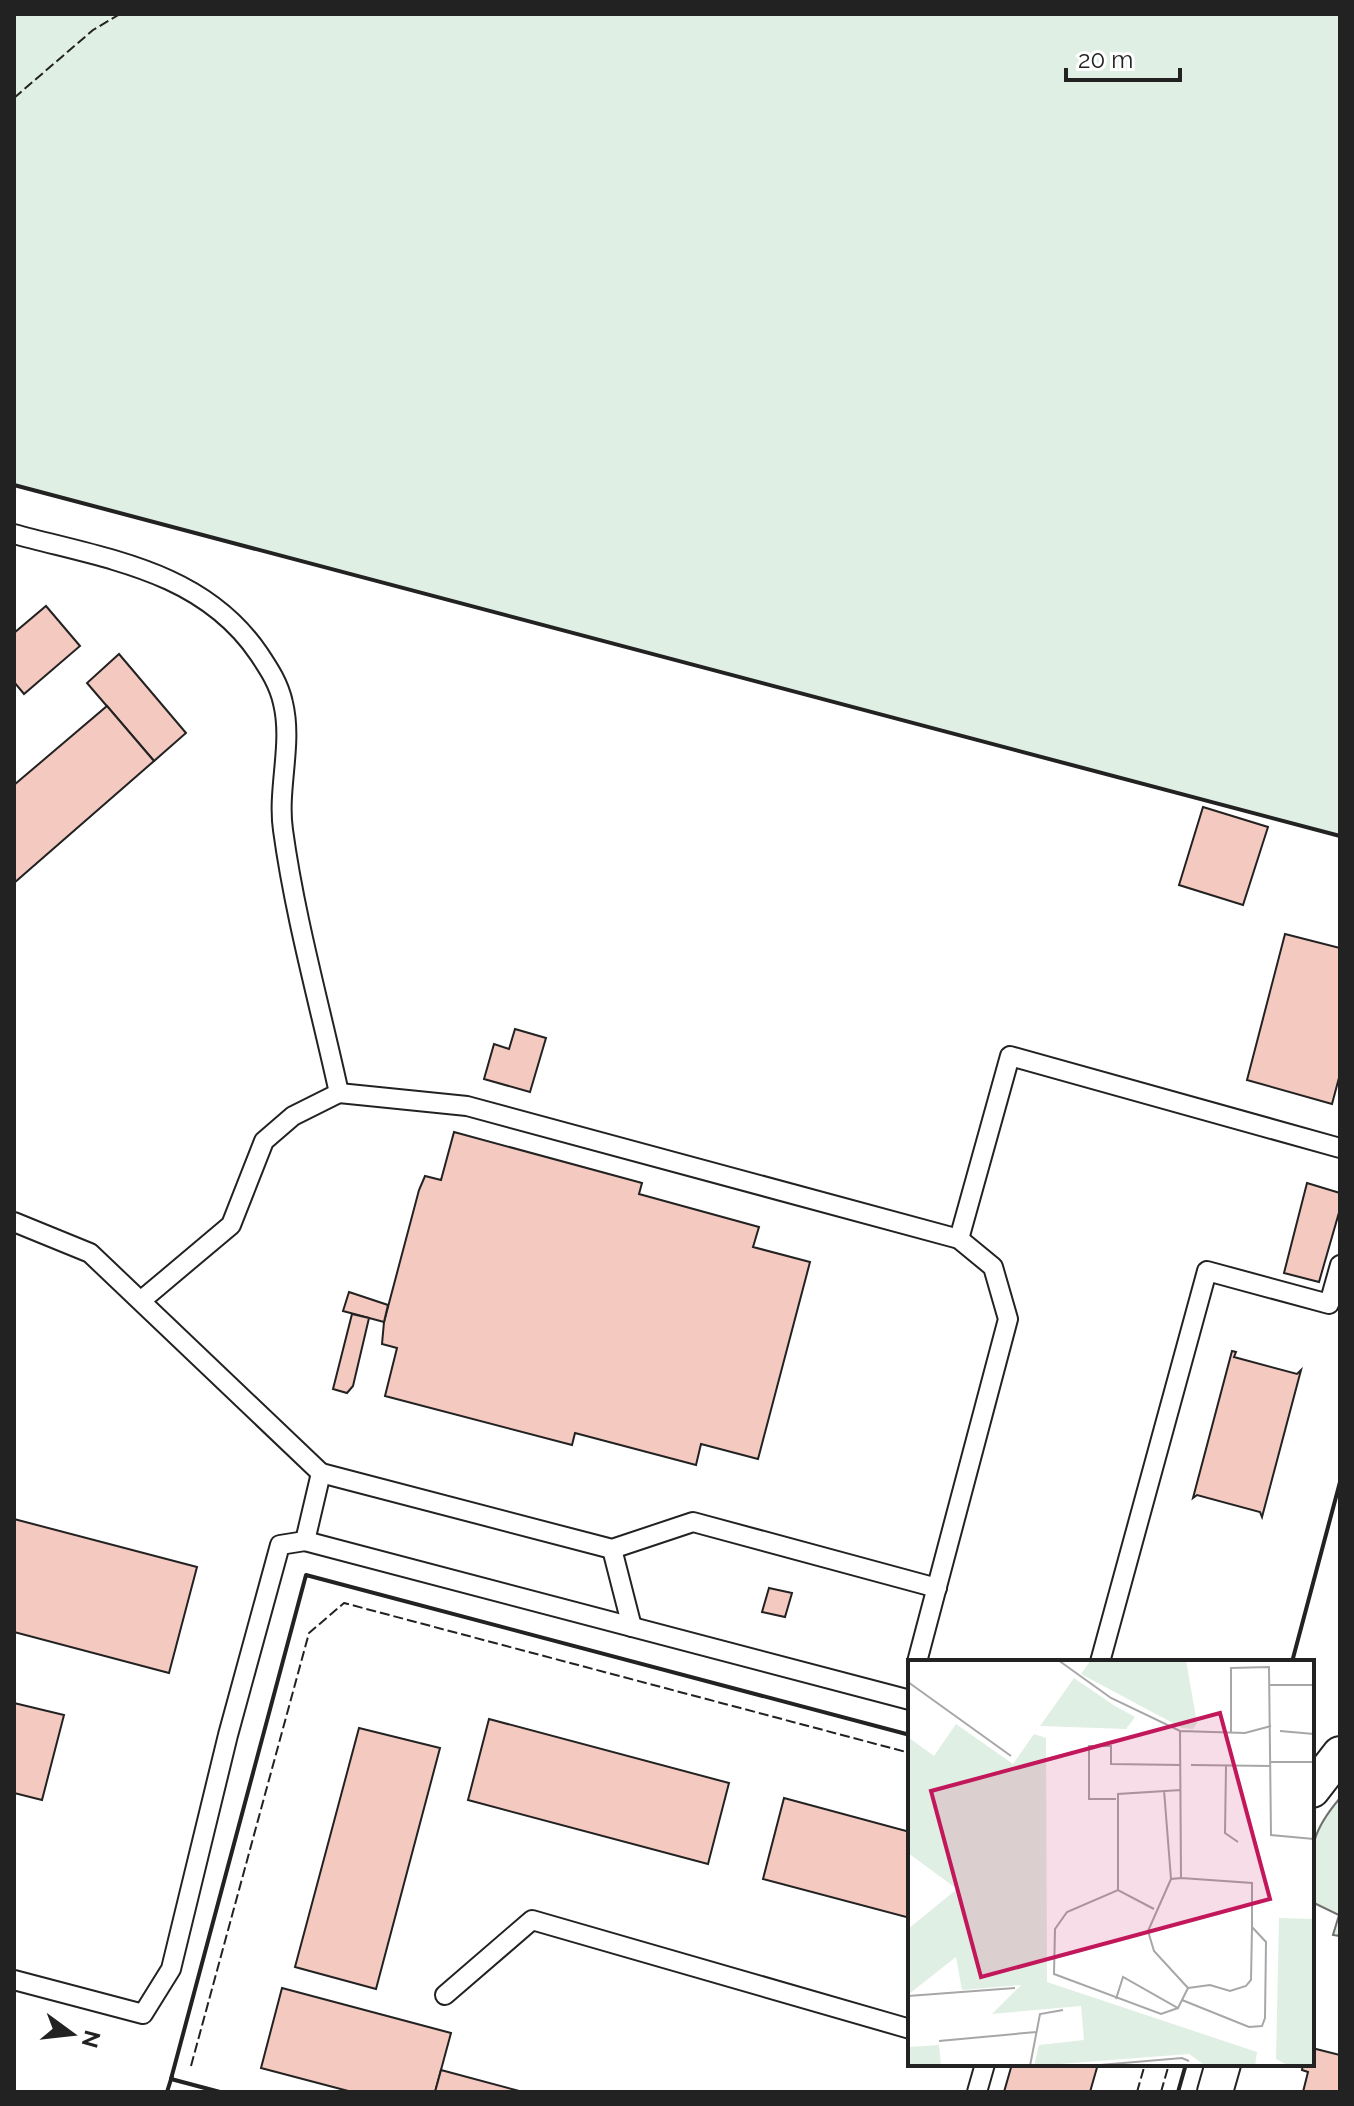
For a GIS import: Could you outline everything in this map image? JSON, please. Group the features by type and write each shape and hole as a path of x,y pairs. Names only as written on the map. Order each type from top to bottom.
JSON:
{"street":[{"path":"1314,1787 1340,1754"},
{"path":"1215,2092 1222,2066"}],"lane":[{"path":"14,534 154,573 193,590 229,619 251,642 275,678 284,704 286,733 282,828 339,1093"},
{"path":"959,1239 1010,1056 1340,1148"},
{"path":"143,1299 231,1225 264,1141 293,1116 339,1093 467,1106 959,1239 993,1267 1008,1319 918,1660"},
{"path":"14,1222 90,1253 143,1299 321,1473 612,1549 693,1522 937,1588"},
{"path":"1101,1660 1207,1271 1329,1304 1340,1265"},
{"path":"305,1541 321,1473"},
{"path":"14,1980 143,2014 171,1969 228,1735 280,1545 305,1541 908,1696"},
{"path":"612,1549 632,1627"},
{"path":"445,1995 532,1920 908,2028"},
{"path":"977,2092 984,2066"}],"green space":[{"path":"14,14 1340,14 1340,836 14,485"},
{"path":"1340,1798 1340,1936 1333,1935 1339,1915 1314,1903 1314,1842 1329,1812"}],"building":[{"path":"46,606 80,646 24,694 14,682 14,633"},
{"path":"119,654 186,733 154,761 87,683"},
{"path":"107,706 154,761 14,883 14,785"},
{"path":"1203,807 1268,827 1243,905 1179,885"},
{"path":"1285,934 1340,948 1340,1074 1332,1104 1247,1080"},
{"path":"515,1029 546,1038 530,1092 484,1079 494,1044 509,1049"},
{"path":"454,1132 642,1183 639,1194 759,1227 753,1247 810,1262 758,1459 701,1444 696,1465 575,1433 572,1445 385,1396 397,1348 382,1344 384,1322 419,1190 425,1176 441,1180"},
{"path":"1307,1183 1340,1193 1340,1209 1319,1282 1284,1273"},
{"path":"349,1292 388,1305 384,1322 343,1311"},
{"path":"352,1314 369,1318 353,1386 347,1393 333,1389"},
{"path":"1232,1351 1236,1352 1234,1357 1297,1374 1301,1370 1262,1517 1260,1512 1197,1495 1193,1498"},
{"path":"14,1519 197,1567 169,1673 14,1632"},
{"path":"769,1588 792,1593 785,1617 762,1612"},
{"path":"14,1703 64,1715 42,1800 14,1793"},
{"path":"489,1719 729,1783 708,1864 468,1800"},
{"path":"359,1728 440,1748 376,1989 295,1967"},
{"path":"784,1798 908,1831 908,1917 763,1879"},
{"path":"282,1988 451,2033 435,2092 352,2092 261,2068"},
{"path":"1314,2048 1340,2055 1340,2092 1303,2092 1308,2072 1302,2070 1303,2066 1314,2066"},
{"path":"1011,2066 1097,2066 1090,2092 1004,2092"},
{"path":"441,2070 523,2092 435,2092"}],"fence":[{"path":"14,98 93,30 120,14"},
{"path":"191,2066 309,1633 344,1603 908,1752"},
{"path":"1137,2092 1144,2066"},
{"path":"1161,2092 1168,2066"}],"wall":[{"path":"14,485 1340,836"},
{"path":"1293,1660 1340,1482"},
{"path":"220,2092 171,2079 306,1575 908,1734"},
{"path":"1178,2092 1185,2066"},
{"path":"167,2092 172,2076"}]}
